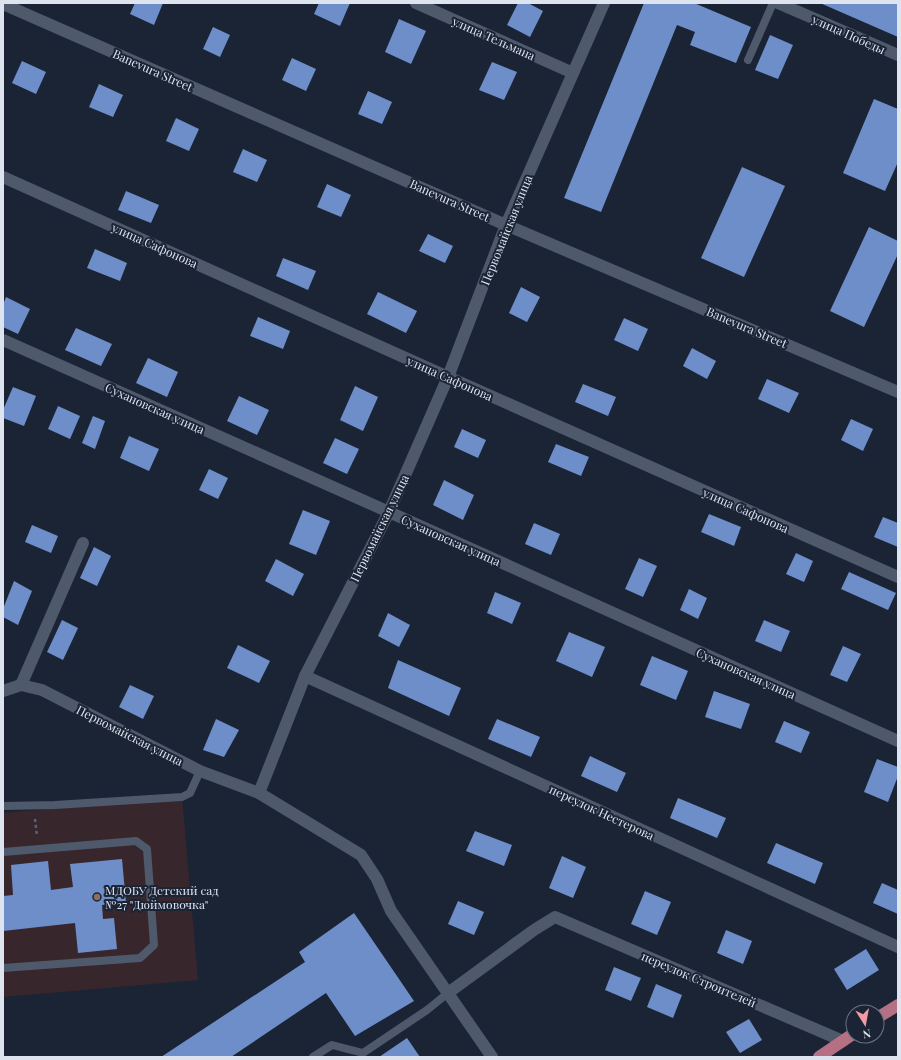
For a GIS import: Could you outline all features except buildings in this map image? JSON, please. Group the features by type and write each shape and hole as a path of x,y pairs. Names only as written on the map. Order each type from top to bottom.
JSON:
{"main road":[{"path":"885,1013 898,1005"},
{"path":"819,1057 831,1053 845,1041"}],"street":[{"name":"улица Тельмана","path":"416,3 573,72"},
{"name":"Первомайская улица","path":"21,685 42,690 200,770 259,792 305,676 389,512 448,377 506,225 604,3"},
{"name":"улица Победы","path":"778,3 898,55"},
{"name":"Banevura Street","path":"3,4 506,225 898,392"},
{"name":"улица Сафонова","path":"3,176 448,377 898,577"},
{"name":"Сухановская улица","path":"3,340 389,512 898,742"},
{"path":"3,691 21,685 83,542"},
{"name":"переулок Нестерова","path":"305,676 898,947"},
{"path":"259,792 361,855 377,879 391,911 492,1057"},
{"name":"переулок Строителей","path":"448,993 534,930 555,917 845,1037"}],"lane":[{"path":"748,60 772,3"},
{"path":"3,806 34,806 182,798 190,793 200,770"},
{"path":"3,852 136,841 147,849 154,945 140,958 3,968"},
{"path":"314,1057 332,1045 363,1053 427,1010 448,993"}],"path":[{"path":"34,806 38,848"}],"shaded area":[{"name":"МДОБУ Детский сад №27 \"Дюймовочка\"","path":"182,797 198,980 3,997 3,813"}],"place":[{"name":"МДОБУ Детский сад №27 \"Дюймовочка\"","path":"97,897"}]}
